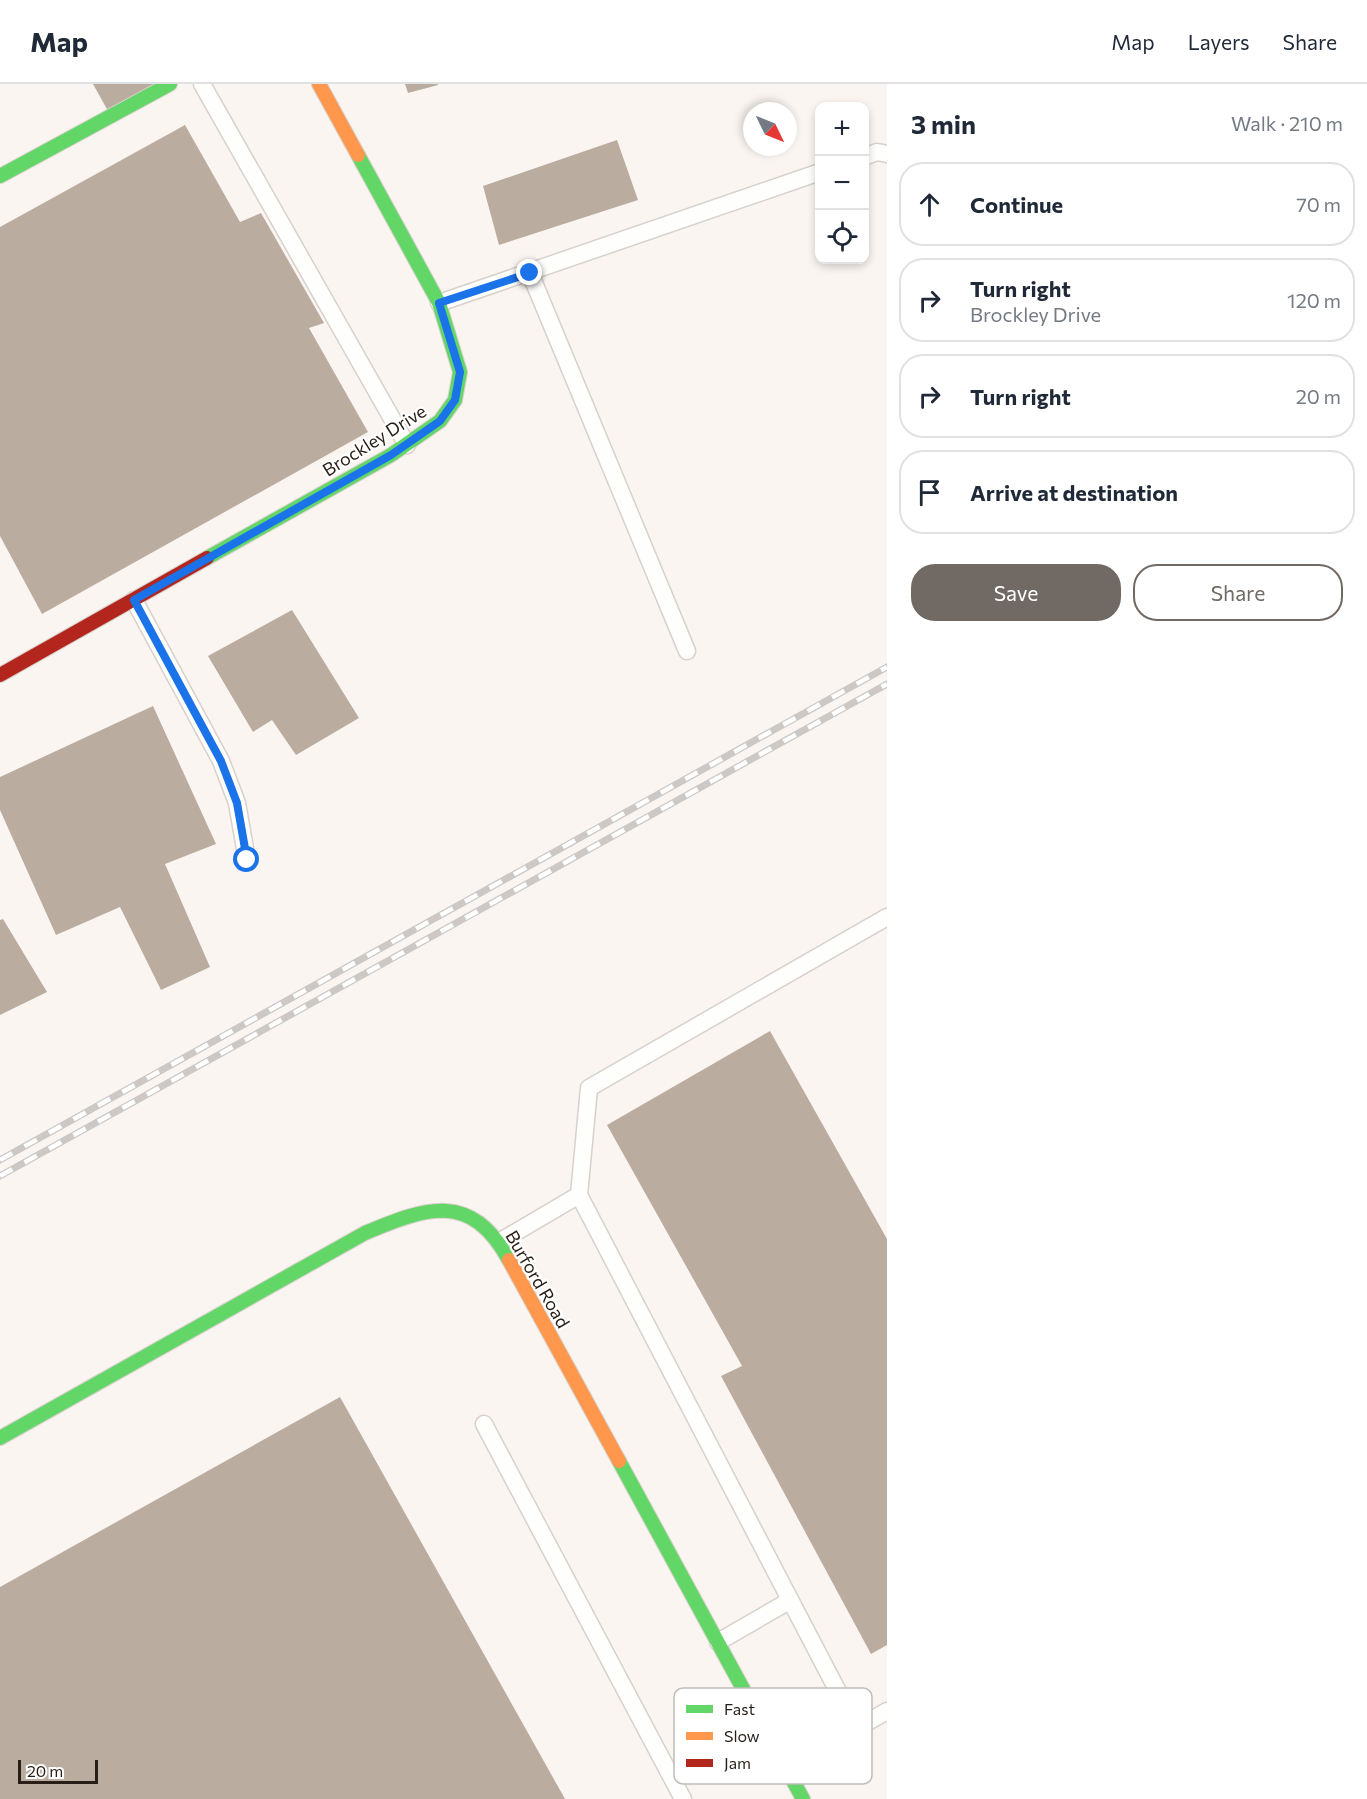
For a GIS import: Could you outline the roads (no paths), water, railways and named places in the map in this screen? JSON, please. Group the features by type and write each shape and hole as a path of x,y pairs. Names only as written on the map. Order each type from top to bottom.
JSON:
{"street":[{"path":"0,176 170,84"},
{"name":"Brockley Drive","path":"0,675 407,445 440,421 455,400 460,372 439,303 319,84"},
{"name":"Burford Road","path":"0,1438 365,1233 416,1212 453,1211 479,1221 499,1242 743,1688"},
{"name":"Burford Road","path":"795,1784 803,1799"}],"lane":[{"path":"202,84 407,445"},
{"path":"867,156 877,152 887,154"},
{"path":"439,303 815,173"},
{"path":"530,273 687,651"},
{"path":"134,600 221,761 237,803 247,860"},
{"path":"835,1688 579,1195 589,1088 887,918"},
{"path":"499,1242 579,1195"},
{"path":"484,1424 674,1782"},
{"path":"718,1642 789,1602"},
{"path":"872,1720 887,1711"},
{"path":"675,1784 683,1799"}],"railway":[{"path":"0,1160 887,667"},
{"path":"0,1176 887,684"}]}
